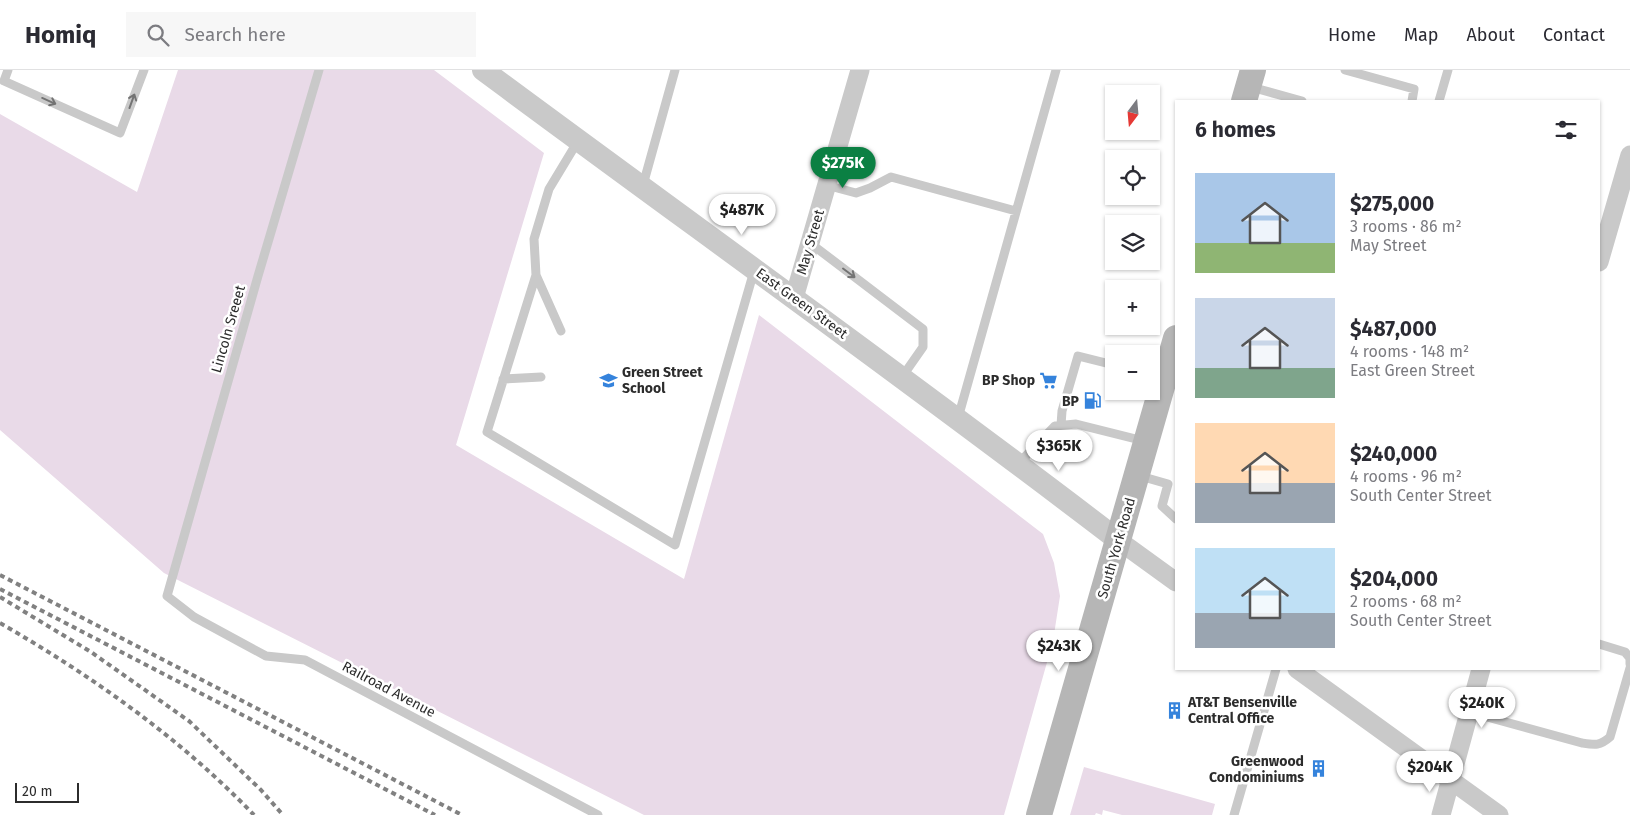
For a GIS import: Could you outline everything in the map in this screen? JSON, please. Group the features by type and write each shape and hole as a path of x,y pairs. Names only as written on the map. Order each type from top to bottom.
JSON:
{"main road":[{"name":"South York Road","path":"1039,815 1175,342"}],"street":[{"name":"East Green Street","path":"485,70 578,141 755,268 958,418 1118,540"},
{"name":"May Street","path":"794,298 860,70"},
{"path":"1600,259 1630,155"},
{"path":"1118,540 1175,581"},
{"path":"1298,670 1499,815"},
{"path":"1441,815 1481,670"}],"lane":[{"path":"8,70 4,81 120,133 144,70"},
{"name":"Lincoln Sreeet","path":"167,596 319,70"},
{"path":"642,188 675,70"},
{"path":"958,418 1056,70"},
{"path":"1345,70 1414,89 1412,100"},
{"path":"1439,100 1448,70"},
{"path":"1248,86 1298,100"},
{"path":"578,141 549,189 534,239 536,275 487,432 675,545 755,268"},
{"path":"826,186 856,193 891,177 1016,211"},
{"path":"810,243 923,329 923,347 902,377"},
{"path":"536,275 561,331"},
{"path":"1061,425 1062,411 1078,356 1105,363"},
{"path":"504,379 541,377"},
{"path":"1018,464 1055,426 1076,424 1146,442"},
{"path":"1137,475 1168,484 1162,506 1175,518"},
{"name":"Railroad Avenue","path":"167,596 194,618 266,656 305,660 598,815"},
{"path":"1600,644 1625,652 1630,658 1630,664"},
{"path":"1469,712 1582,743 1594,745 1603,743 1610,736 1630,668"},
{"path":"1234,815 1276,670"}],"shaded area":[{"path":"178,70 434,70 544,153 456,445 684,579 759,315 1043,534 1054,563 1060,596 1053,641 1004,815 644,815 164,573 0,430 0,114 137,192"},
{"path":"1084,767 1215,804 1212,815 1122,815 1103,810 1102,815 1096,813 1095,815 1070,815"}],"railway":[{"path":"0,575 462,815"},
{"path":"0,589 435,815"},
{"path":"0,597 91,652 189,721 261,790 283,815"},
{"path":"0,623 68,665 134,710 196,760 254,815"}],"place":[{"name":"Green Street School","path":"608,380"},
{"name":"BP Shop","path":"1049,380"},
{"name":"BP","path":"1093,401"},
{"name":"AT&T Bensenville Central Office","path":"1174,710"},
{"name":"Greenwood Condominiums","path":"1318,769"}]}
